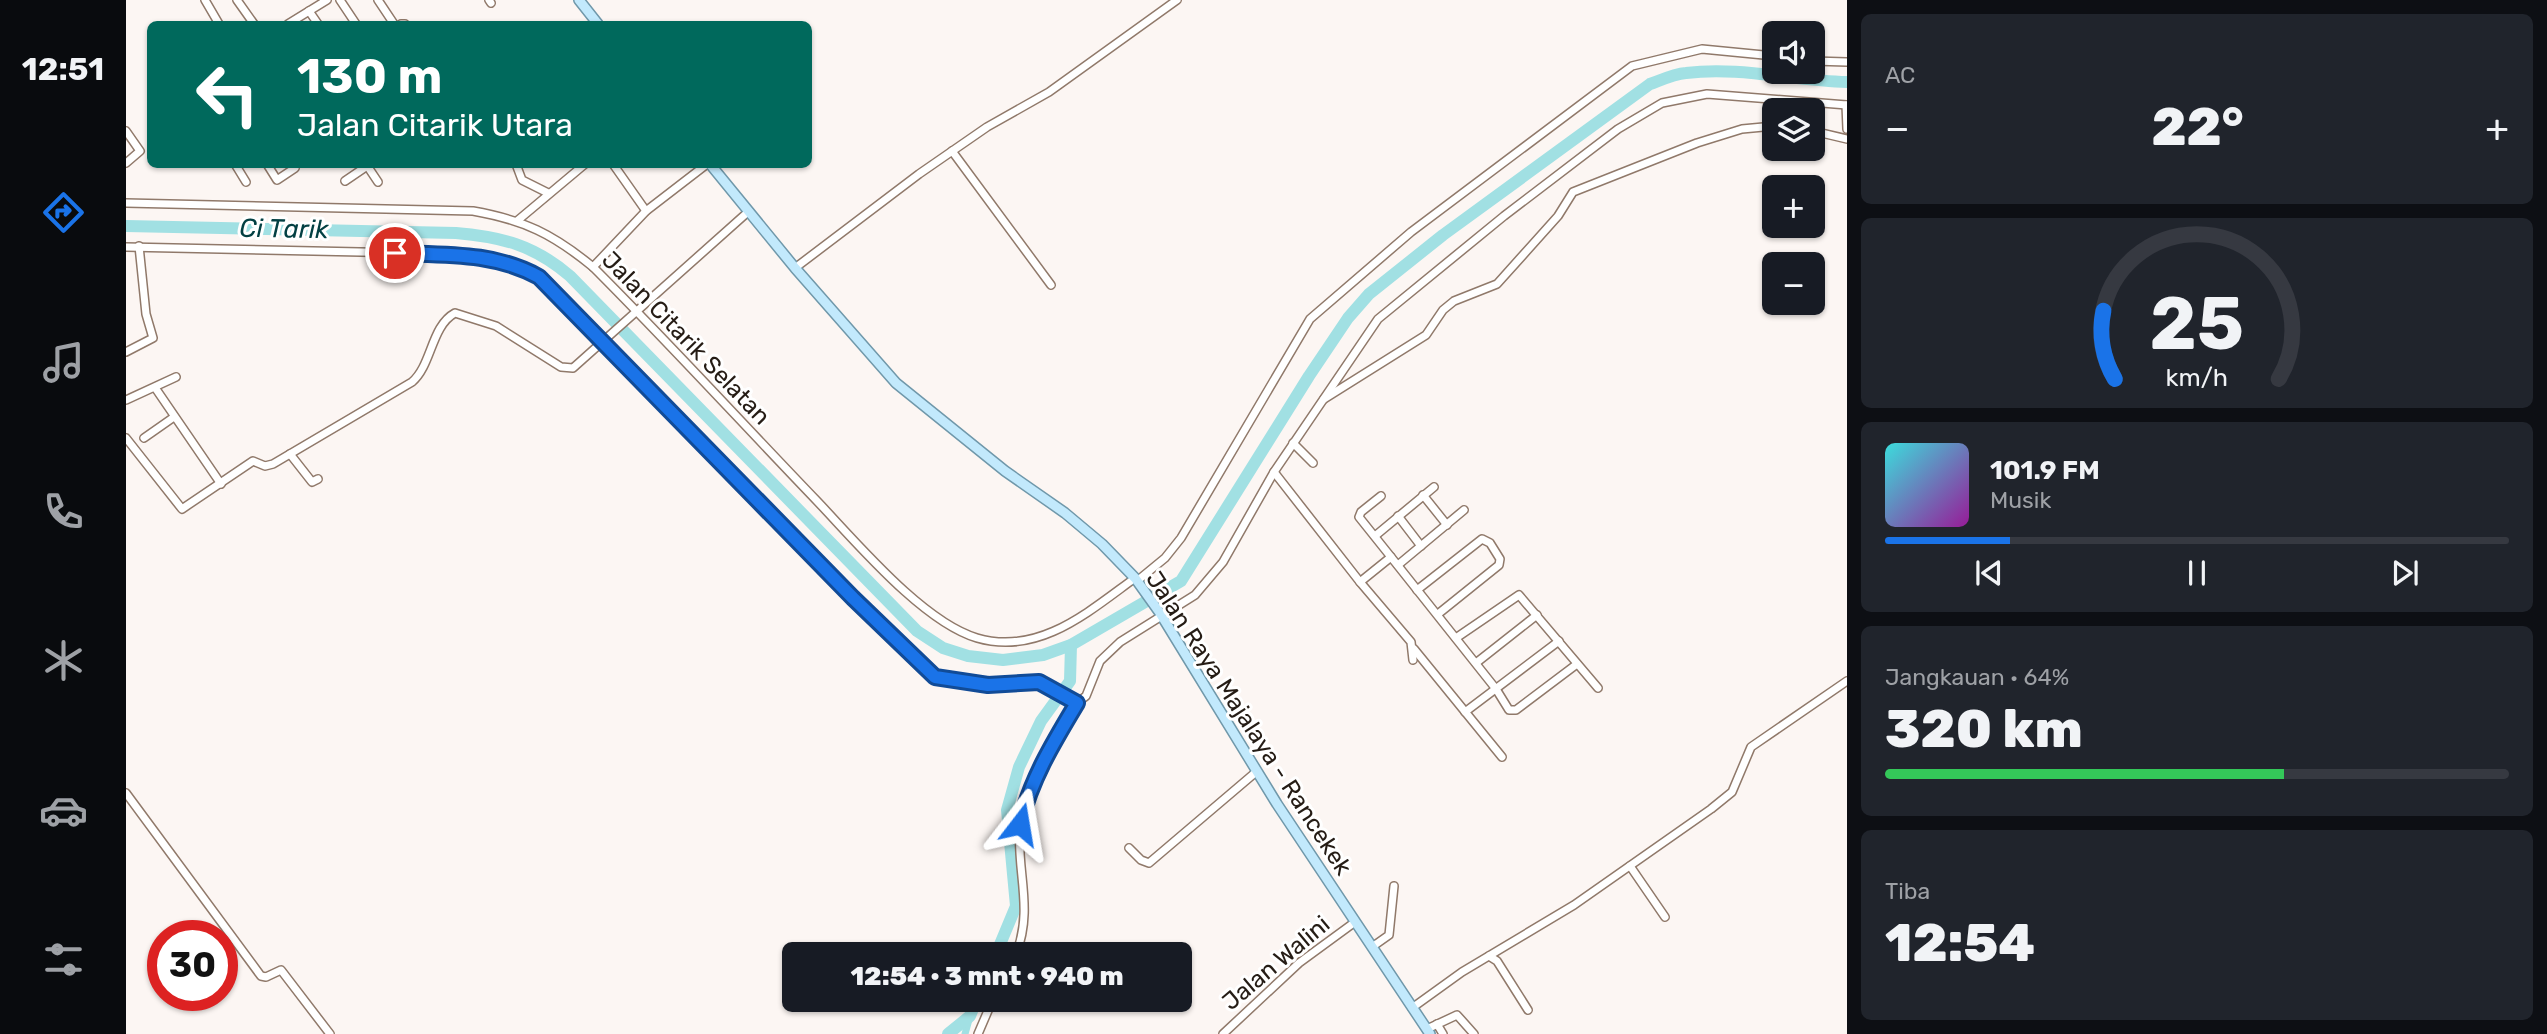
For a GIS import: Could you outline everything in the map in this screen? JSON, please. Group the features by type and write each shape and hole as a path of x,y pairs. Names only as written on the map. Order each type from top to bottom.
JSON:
{"main road":[{"path":"579,0 596,21"},
{"name":"Jalan Raya Majalaya - Rancekek","path":"711,168 896,383 1005,471 1065,513 1102,544 1136,580 1161,615 1256,772 1429,1031"}],"street":[{"path":"205,0 217,21"},
{"path":"237,0 252,21"},
{"path":"293,21 327,0"},
{"path":"340,0 354,21"},
{"path":"378,0 392,21"},
{"path":"795,268 952,152 1049,92 1177,0"},
{"path":"309,11 316,21"},
{"name":"Jalan Citarik Selatan","path":"126,203 473,211 517,221 556,238 593,267 859,545 941,622 978,638 1017,642 1047,636 1081,617 1165,558 1181,538 1310,319 1411,232 1632,66 1702,49 1762,55"},
{"path":"1825,61 1847,62"},
{"path":"1019,942 1027,915 1020,824 1027,794 1039,766 1075,703 1086,696 1100,661 1120,642 1195,595 1223,562 1274,472 1320,401 1385,312 1587,152 1652,108 1692,95 1707,94 1847,105 1847,128"},
{"path":"1320,401 1426,335 1454,301 1497,284 1559,216 1573,192 1697,143 1742,129 1762,127"},
{"path":"126,131 140,151 126,163"},
{"path":"1825,134 1847,139"},
{"path":"952,152 1051,285"},
{"path":"237,168 246,182"},
{"path":"270,168 277,180 295,168"},
{"path":"345,181 363,168"},
{"path":"369,168 377,182"},
{"path":"518,168 522,180 548,193"},
{"path":"517,221 581,168"},
{"path":"616,168 646,211"},
{"path":"593,267 646,211 703,168"},
{"path":"126,438 180,508 187,509 253,461 265,466 290,454 416,378 444,322 455,313 496,326 567,368 578,365 749,211"},
{"path":"126,247 482,257 509,262 539,277 605,340 853,598 935,677 988,685 1039,682 1075,703"},
{"path":"126,352 153,338 146,314 139,247"},
{"path":"126,400 156,389 176,377"},
{"path":"156,389 221,484"},
{"path":"144,438 174,417"},
{"path":"1293,443 1313,463"},
{"path":"290,454 311,481 318,479"},
{"path":"1274,472 1502,757"},
{"path":"1375,536 1434,487"},
{"path":"1423,495 1447,525"},
{"path":"1381,496 1359,515 1513,711 1577,664"},
{"path":"1398,565 1464,510"},
{"path":"1398,516 1421,546"},
{"path":"1417,590 1482,539 1489,543 1500,559 1499,565 1438,614"},
{"path":"1360,582 1391,557"},
{"path":"1456,638 1514,596 1521,597 1598,688"},
{"path":"1476,663 1537,615"},
{"path":"1465,712 1559,641"},
{"path":"1413,660 1414,648"},
{"path":"1412,1008 1489,956 1574,905 1714,807 1732,792 1745,755 1751,747 1847,681"},
{"path":"1129,848 1141,860 1149,863 1256,772"},
{"path":"126,793 261,976 266,977 281,970 330,1034"},
{"path":"1630,866 1665,917"},
{"path":"1372,947 1389,935 1394,886"},
{"name":"Jalan Walini","path":"1223,1034 1299,963 1355,922"},
{"path":"1489,956 1498,963 1528,1010"},
{"path":"978,1034 987,1012"},
{"path":"1429,1031 1437,1024 1457,1015 1474,1034"},
{"path":"1437,1024 1443,1034"}],"waterway":[{"name":"Ci Tarik","path":"126,226 456,233 503,240 530,250 557,265 570,276 917,631 943,648 968,656 1003,660 1043,655 1071,645 1181,581 1309,376 1348,318 1369,294 1443,235 1650,84 1677,75 1706,71 1847,82"},
{"path":"1001,942 1016,906 1007,810 1019,767 1041,721 1070,681 1071,645"},
{"path":"948,1034 972,1012"},
{"path":"965,1034 970,1016"}],"route":[{"path":"395,253 482,257 509,262 539,277 853,598 935,677 988,685 1039,682 1077,703 1039,766 1027,794 1020,824"}]}
